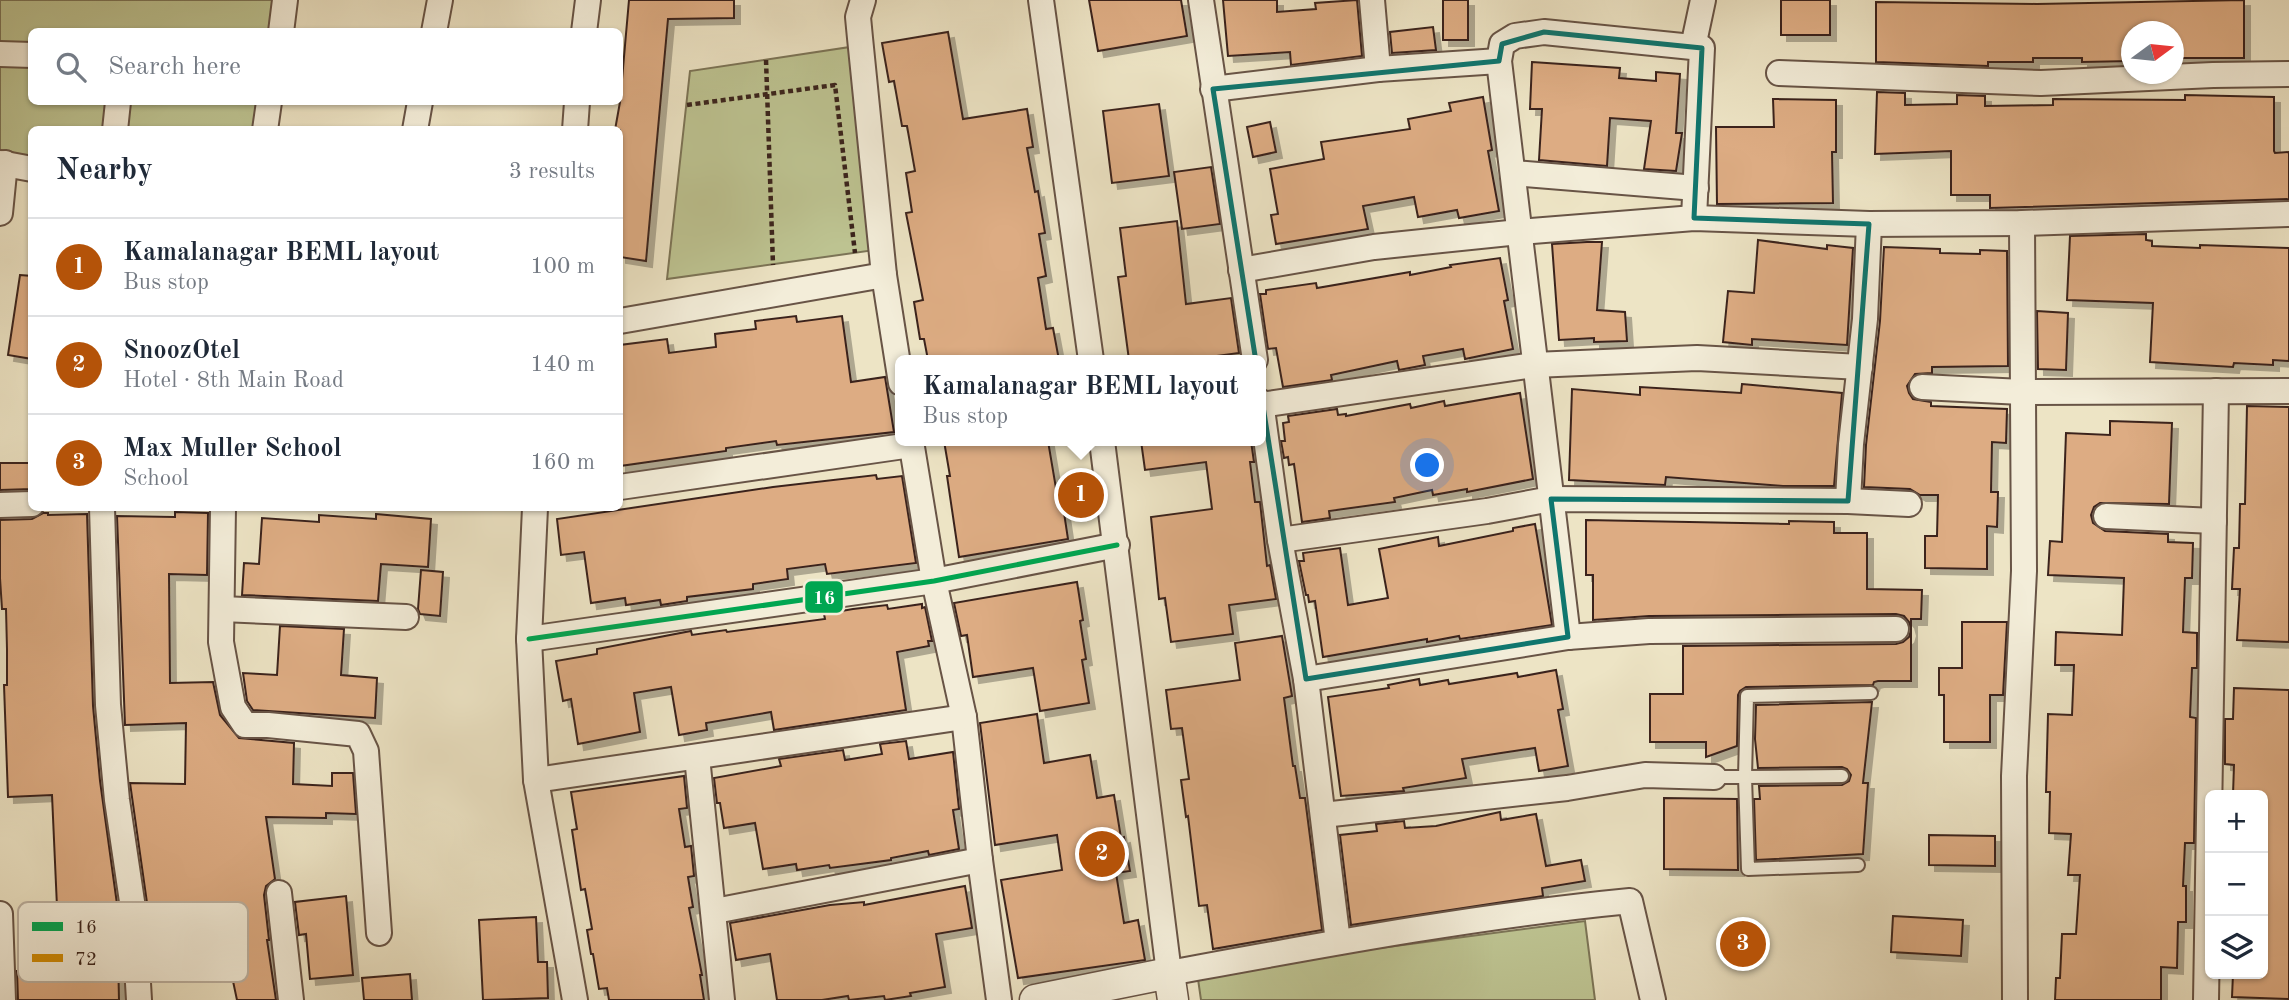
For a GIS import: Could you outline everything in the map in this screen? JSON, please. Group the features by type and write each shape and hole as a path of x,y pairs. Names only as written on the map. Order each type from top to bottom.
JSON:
{"street":[{"path":"282,28 285,0"},
{"path":"435,28 440,0"},
{"path":"584,28 588,0"},
{"path":"863,0 858,17 884,275 897,355"},
{"path":"1041,0 1090,355"},
{"path":"1201,0 1254,355"},
{"path":"1372,0 1378,69"},
{"path":"1693,47 1703,0"},
{"path":"1568,636 1518,232 1499,61 1502,44 1515,36 1544,32 1702,48 1694,218"},
{"path":"0,54 28,55"},
{"path":"1213,89 1378,69 1499,61"},
{"path":"1779,74 2041,83 2289,74"},
{"path":"116,126 118,105"},
{"path":"266,126 269,105"},
{"path":"416,126 419,105"},
{"path":"575,126 578,105"},
{"path":"0,213 2,163 28,168"},
{"path":"1513,173 1696,188"},
{"path":"1241,270 1374,247 1694,218 1869,224 2022,223 2289,214"},
{"path":"2015,1000 2014,776 2024,571 2022,223"},
{"path":"1848,501 1851,444 1865,319 1869,224"},
{"path":"623,320 884,275"},
{"path":"1266,403 1534,365 1698,358 1860,367"},
{"path":"1922,387 2022,392 2289,391"},
{"path":"2206,1000 2216,391"},
{"path":"1266,440 1280,540 1306,679 1338,942"},
{"path":"623,487 895,445"},
{"path":"912,446 934,580 964,717 999,1000"},
{"path":"1103,446 1171,986"},
{"path":"1280,540 1487,511 1551,499 1848,501 1909,505"},
{"path":"0,505 28,504"},
{"path":"102,511 108,705 117,800 132,902"},
{"path":"223,511 221,642 233,707 245,725 358,734 366,751 379,933"},
{"path":"535,511 529,639 536,780 575,1000"},
{"path":"2106,516 2214,521"},
{"path":"529,639 934,580 1117,545"},
{"path":"222,609 406,617"},
{"path":"1306,679 1568,636 1663,631 1896,629"},
{"path":"536,780 964,717"},
{"path":"697,757 715,911 722,1000"},
{"path":"1323,815 1567,788 1645,775 1714,777"},
{"path":"715,911 980,860"},
{"path":"279,893 291,1000"},
{"path":"1035,1000 1171,986 1338,942 1630,901 1653,1000"},
{"path":"0,914 3,1000"},
{"path":"138,982 139,1000"}],"lane":[{"path":"1858,865 1748,869 1745,777 1747,696 1871,694"},
{"path":"1714,777 1842,776"}],"path":[{"path":"766,60 773,265"},
{"path":"687,105 835,85 855,253"}],"highlighted area":[{"path":"1544,32 1702,48 1694,218 1869,224 1848,501 1551,499 1568,637 1306,679 1213,89 1499,61 1502,44"}],"green space":[{"path":"0,0 276,0 271,28 28,28 28,105 258,105 255,126 28,126 28,156 0,151"},
{"path":"850,47 875,250 667,279 690,71"},
{"path":"1585,921 1595,1000 1201,1000 1197,972"}],"building":[{"path":"629,0 734,0 734,18 668,19 646,261 623,257 623,126 616,126 619,105 623,105 623,68"},
{"path":"1089,0 1181,0 1187,36 1098,51"},
{"path":"1223,0 1277,0 1277,12 1316,9 1315,3 1357,0 1362,56 1291,65 1290,52 1228,56"},
{"path":"1443,0 1468,0 1468,40 1443,40"},
{"path":"1781,0 1830,0 1830,35 1781,35"},
{"path":"2244,0 2244,58 2184,58 2184,21 2121,21 2121,61 2082,62 2082,58 2033,58 2033,62 1988,62 1988,66 1876,62 1876,2 2037,4"},
{"path":"1433,27 1436,50 1392,53 1390,32"},
{"path":"948,32 963,119 1027,109 1033,147 1027,148 1045,233 1039,234 1046,276 1038,278 1046,329 1053,328 1058,355 927,355 924,339 920,339 914,302 923,300 906,213 912,212 906,173 915,171 907,126 902,126 894,81 889,82 882,43"},
{"path":"1532,62 1620,68 1619,78 1656,81 1656,72 1680,74 1676,133 1682,133 1676,171 1644,169 1651,121 1610,118 1607,166 1539,160 1542,109 1530,109"},
{"path":"1877,92 1905,93 1905,105 1957,104 1957,95 1985,96 1985,106 2053,105 2053,99 2185,100 2185,95 2274,97 2274,151 2289,152 2289,199 1990,208 1990,195 1951,195 1951,151 1875,154"},
{"path":"1483,97 1492,150 1488,151 1499,211 1459,218 1457,210 1418,217 1414,197 1363,206 1368,229 1276,244 1271,215 1278,214 1270,169 1324,159 1321,142 1410,129 1408,119 1451,111 1449,103"},
{"path":"1773,99 1836,100 1836,152 1832,152 1833,203 1717,204 1716,127 1774,127"},
{"path":"1159,104 1169,176 1112,183 1103,111"},
{"path":"1270,122 1276,152 1253,157 1247,127"},
{"path":"1211,167 1220,224 1182,229 1174,172"},
{"path":"1177,221 1186,304 1231,298 1239,353 1128,355 1118,277 1126,276 1120,228"},
{"path":"2146,234 2146,240 2152,241 2152,246 2289,248 2289,361 2273,360 2273,365 2234,363 2233,367 2150,362 2153,303 2067,300 2070,236"},
{"path":"1758,240 1827,249 1827,245 1853,248 1847,345 1752,339 1752,345 1723,342 1728,291 1754,293"},
{"path":"1602,242 1597,310 1625,312 1627,341 1594,342 1594,338 1559,340 1552,244"},
{"path":"1884,247 1940,249 1940,253 1980,254 1980,250 2007,251 2008,366 1932,367 1932,373 1915,374 1907,386 1913,399 1931,402 1931,406 2007,409 2006,443 1992,442 1991,492 1998,492 1997,527 1987,526 1987,569 1925,568 1925,536 1937,536 1938,495 1920,495 1910,489 1864,487 1880,321"},
{"path":"1500,258 1508,300 1504,301 1513,349 1465,359 1463,349 1423,356 1425,365 1399,370 1397,361 1331,375 1332,380 1283,387 1276,348 1268,349 1260,294 1266,294 1266,290 1316,283 1317,288 1410,272 1410,275 1451,267 1450,265"},
{"path":"20,275 28,276 28,358 8,355"},
{"path":"2037,311 2068,313 2066,370 2038,369"},
{"path":"796,316 797,322 842,316 851,382 885,377 894,432 777,445 776,441 623,466 623,345 667,339 669,353 716,347 715,334 756,329 755,321"},
{"path":"1742,384 1842,393 1834,486 1783,486 1666,477 1665,485 1569,480 1572,389 1640,395 1640,387 1741,393"},
{"path":"1520,393 1533,479 1467,492 1467,489 1433,495 1432,490 1394,498 1395,502 1329,511 1330,518 1302,522 1294,464 1289,465 1288,457 1284,458 1281,441 1285,441 1283,423 1289,422 1288,416 1337,409 1338,415 1346,416 1410,404 1411,408 1444,401 1445,406"},
{"path":"2247,406 2289,407 2289,642 2237,640 2240,589 2232,589 2234,548 2239,548 2240,504 2245,504"},
{"path":"2110,421 2172,423 2169,504 2100,503 2094,507 2091,515 2093,523 2105,531 2168,534 2168,542 2193,543 2192,578 2185,578 2183,632 2197,633 2197,668 2192,668 2190,717 2196,718 2194,843 2185,843 2183,886 2186,886 2186,922 2178,922 2177,968 2161,967 2161,1000 2055,1000 2056,978 2060,978 2062,934 2076,934 2080,875 2068,875 2071,834 2049,833 2050,792 2046,792 2048,714 2072,715 2074,665 2055,665 2056,632 2122,635 2124,578 2048,575 2050,541 2062,542 2066,433 2110,435"},
{"path":"945,446 1049,446 1059,506 1063,506 1068,539 959,557 947,476 950,476"},
{"path":"1142,446 1252,446 1254,462 1250,462 1255,502 1260,502 1267,566 1270,565 1276,599 1229,605 1233,634 1171,642 1165,598 1159,599 1151,517 1212,509 1206,462 1145,470"},
{"path":"0,463 28,463 28,489 0,490"},
{"path":"876,475 877,479 902,476 916,563 827,574 825,564 787,569 788,579 753,584 753,589 687,597 687,601 661,605 660,600 626,605 625,598 591,603 584,552 561,555 557,519 773,487"},
{"path":"175,512 208,513 207,575 169,574 170,683 213,682 220,715 239,738 294,743 293,784 332,786 332,773 353,773 356,814 326,813 326,818 266,817 275,879 266,886 264,895 267,940 276,1000 237,1000 233,982 248,982 248,902 147,902 130,783 185,784 186,723 125,725 117,516 175,517"},
{"path":"43,513 87,514 93,706 117,902 57,902 52,795 8,797 4,685 7,685 6,609 2,609 0,520 32,519"},
{"path":"376,514 431,519 428,567 381,564 378,601 242,595 244,563 259,564 262,518 319,522 319,515 376,519"},
{"path":"1586,520 1789,524 1789,521 1834,522 1834,533 1867,533 1867,589 1922,590 1921,619 1911,619 1911,630 1904,616 1896,614 1649,616 1593,620 1593,575 1586,575"},
{"path":"1535,524 1552,625 1460,639 1459,636 1427,642 1427,639 1323,657 1315,601 1309,602 1306,595 1299,561 1304,561 1303,553 1340,548 1348,605 1388,598 1379,549 1438,537 1439,546"},
{"path":"421,570 443,572 440,616 420,614 418,609"},
{"path":"1077,582 1086,659 1082,660 1089,703 1040,711 1033,668 973,677 967,635 961,636 954,603"},
{"path":"922,604 922,608 925,607 932,641 928,641 929,646 897,652 906,710 774,730 771,712 706,723 707,730 679,735 671,687 634,693 640,732 578,744 571,699 563,701 556,661 597,654 597,649 691,631 692,635 727,632 825,619 824,614 853,609 887,605 888,609"},
{"path":"1962,622 2007,622 2003,695 1990,695 1990,742 1944,742 1944,695 1939,695 1939,668 1962,668"},
{"path":"280,626 344,629 341,675 377,678 375,718 253,710 247,701 243,673 277,675"},
{"path":"1911,630 1911,681 1878,681 1873,685 1746,687 1738,695 1737,746 1706,757 1706,742 1650,742 1650,694 1683,694 1683,646 1896,644 1909,637"},
{"path":"1282,636 1292,696 1284,698 1293,766 1300,798 1305,798 1322,930 1213,949 1207,905 1199,906 1188,816 1186,817 1181,780 1189,779 1182,728 1171,729 1166,690 1240,680 1235,643"},
{"path":"1556,670 1563,709 1558,710 1568,766 1539,771 1535,748 1462,759 1466,778 1403,788 1404,791 1341,796 1328,697 1389,688 1388,685 1419,679 1420,685 1448,680 1449,684"},
{"path":"2234,688 2289,690 2289,999 2232,997 2233,979 2268,979 2268,790 2233,790 2234,765 2225,764 2225,719 2233,719"},
{"path":"1872,702 1863,783 1868,783 1863,854 1756,860 1754,799 1760,799 1759,786 1842,785 1849,781 1851,775 1842,767 1758,768 1756,705"},
{"path":"1037,714 1044,763 1090,755 1097,798 1114,795 1130,871 1116,873 1124,923 1138,920 1145,960 1018,978 1001,880 1062,870 1057,835 995,845 980,723"},
{"path":"906,741 909,759 953,752 959,809 953,810 959,849 929,855 928,851 891,860 830,868 829,865 797,870 796,864 763,869 755,823 724,828 714,778 781,766 779,759 843,750 845,760 882,754 880,744"},
{"path":"684,776 687,808 679,809 685,847 691,846 694,876 688,877 693,907 689,908 704,1000 609,1000 607,988 599,989 591,954 587,930 592,929 585,889 581,890 572,830 577,829 571,792"},
{"path":"1664,798 1737,799 1738,870 1664,869"},
{"path":"1500,812 1501,820 1536,814 1546,866 1581,860 1585,881 1542,888 1543,896 1351,925 1340,835 1377,831 1376,824 1404,821 1405,828 1436,826"},
{"path":"1929,835 1995,836 1995,866 1929,865"},
{"path":"965,886 972,928 936,934 945,987 885,1000 884,996 849,1000 848,996 822,1000 777,1000 770,954 736,960 730,923 830,905 864,902 864,905"},
{"path":"346,896 353,975 310,979 306,934 299,935 295,902"},
{"path":"1893,916 1963,920 1961,956 1891,952"},
{"path":"536,917 538,962 547,962 548,998 483,1000 479,920"},
{"path":"17,971 18,982 119,982 119,1000 18,1000"},
{"path":"410,974 412,1000 364,1000 362,978"}],"transit line":[{"name":"16","path":"529,639 934,581 1117,545"}],"place":[{"name":"Kamalanagar BEML layout","path":"1081,495"},
{"name":"SnoozOtel","path":"1102,854"},
{"name":"Max Muller School","path":"1743,944"}]}
